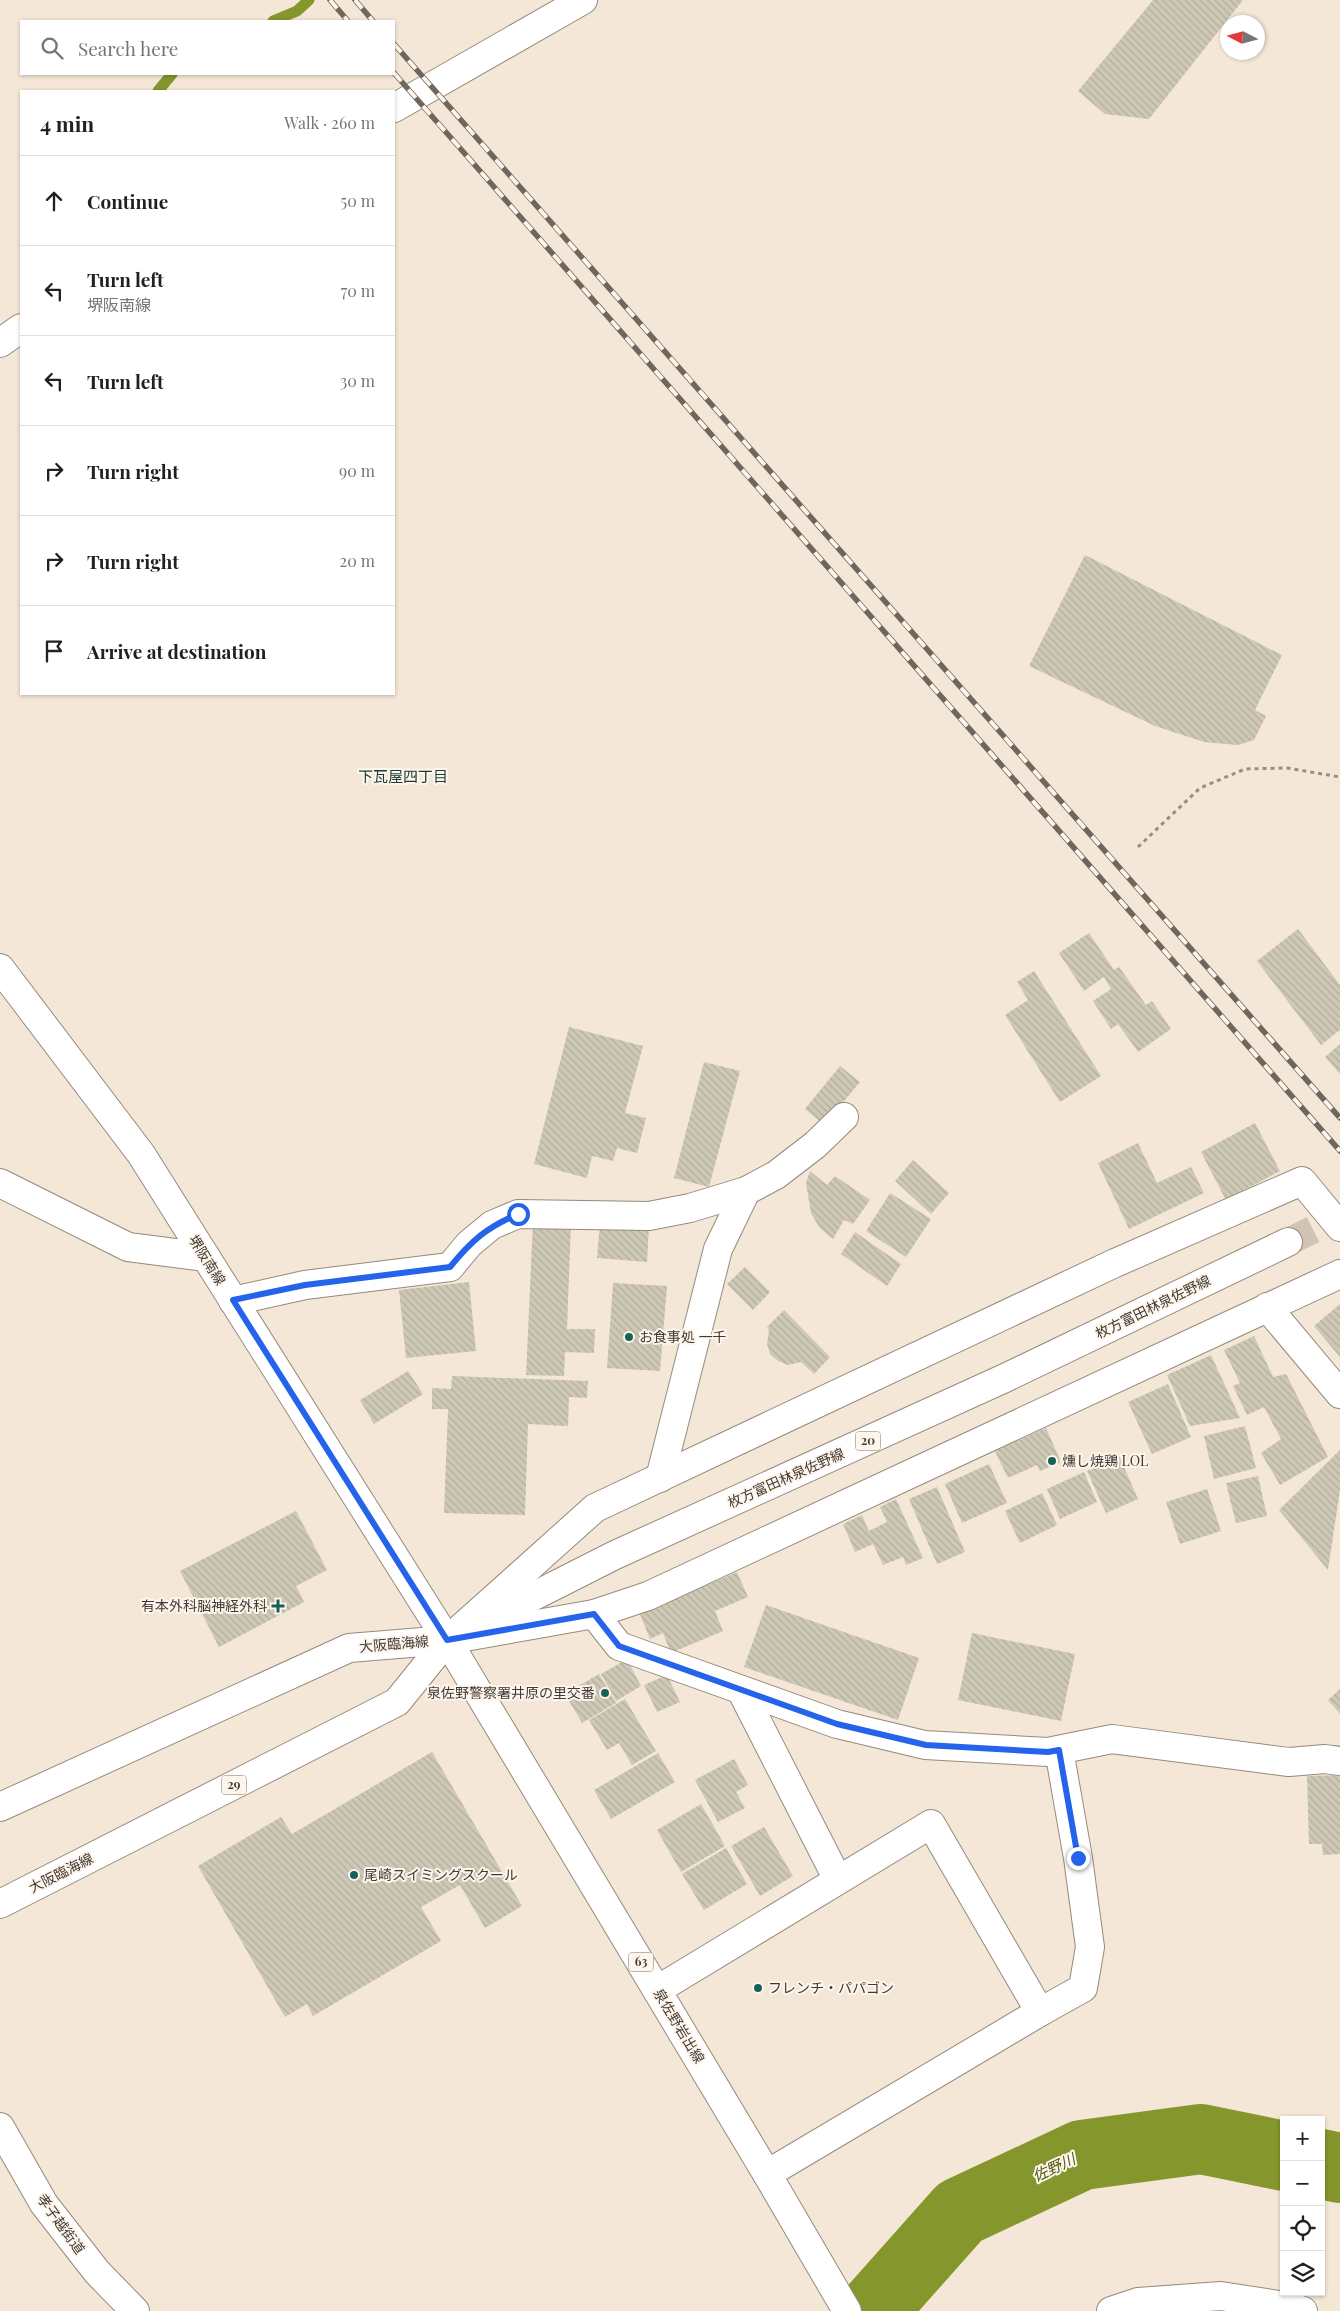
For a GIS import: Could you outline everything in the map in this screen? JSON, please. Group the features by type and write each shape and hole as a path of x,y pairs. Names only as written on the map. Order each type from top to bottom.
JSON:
{"street":[{"path":"395,107 584,0"},
{"path":"0,343 20,329"},
{"name":"堺阪南線","path":"0,968 141,1154 447,1640"},
{"path":"233,1300 305,1285 450,1267 469,1244 492,1226 518,1214 649,1216 690,1208 746,1190 776,1176 815,1145 844,1117"},
{"path":"447,1640 595,1508 1115,1263 1302,1181 1340,1227"},
{"path":"0,1183 128,1247 206,1258"},
{"path":"660,1478 718,1249 746,1190"},
{"name":"枚方富田林泉佐野線","path":"447,1640 615,1555 1006,1378 1288,1242"},
{"path":"447,1640 594,1614 648,1596 1340,1274"},
{"path":"1267,1307 1340,1394"},
{"path":"594,1614 619,1646 837,1724 926,1745 1048,1752 1112,1739 1289,1762 1326,1759 1340,1761"},
{"name":"大阪臨海線","path":"0,1807 349,1648 447,1640"},
{"name":"大阪臨海線","path":"0,1904 397,1702 447,1640"},
{"name":"泉佐野岩出線","path":"447,1640 847,2311"},
{"path":"741,1690 838,1880"},
{"path":"767,2174 1083,1988 1090,1947 1078,1858 1059,1750"},
{"path":"657,1990 931,1824 1040,2012"},
{"name":"孝子越街道","path":"0,2127 44,2204 97,2272 135,2311"},
{"path":"1111,2311 1138,2302 1221,2296 1292,2307 1302,2311"}],"path":[{"path":"1138,846 1200,788 1245,769 1287,768 1340,777"}],"building":[{"path":"1153,0 1243,0 1231,15 1220,15 1220,29 1149,119 1105,114 1078,91"},
{"path":"1085,555 1282,655 1255,710 1266,716 1254,740 1238,745 1204,742 1155,726 1029,666"},
{"path":"1298,929 1340,985 1340,1030 1321,1045 1257,961"},
{"path":"1089,933 1114,970 1119,967 1146,1005 1152,1001 1171,1029 1138,1052 1118,1024 1111,1029 1093,1001 1111,989 1104,977 1084,991 1059,953"},
{"path":"1034,971 1101,1076 1060,1102 1005,1015 1028,1000 1017,982"},
{"path":"569,1027 643,1046 625,1113 646,1118 637,1153 617,1148 613,1161 592,1156 587,1178 534,1164"},
{"path":"1340,1044 1340,1074 1325,1057"},
{"path":"704,1062 740,1071 709,1187 674,1178"},
{"path":"840,1066 860,1082 824,1125 805,1109"},
{"path":"1255,1123 1280,1171 1226,1200 1201,1152"},
{"path":"1138,1143 1157,1183 1191,1167 1204,1193 1129,1229 1098,1163"},
{"path":"913,1160 949,1193 931,1214 895,1181"},
{"path":"810,1171 827,1185 835,1176 870,1200 853,1224 844,1220 833,1239 819,1227 811,1213 806,1183"},
{"path":"890,1193 931,1219 906,1257 866,1231"},
{"path":"533,1221 571,1223 567,1329 595,1329 594,1353 565,1352 564,1376 526,1375"},
{"path":"600,1223 649,1226 647,1262 597,1258"},
{"path":"855,1232 901,1264 887,1286 841,1254"},
{"path":"745,1267 770,1292 753,1310 727,1284"},
{"path":"469,1282 476,1351 406,1358 399,1290"},
{"path":"613,1283 667,1286 660,1371 607,1368"},
{"path":"1340,1304 1340,1357 1314,1326"},
{"path":"784,1310 830,1357 814,1374 801,1362 788,1365 778,1361 770,1354 767,1344 769,1330 767,1327"},
{"path":"1254,1336 1273,1377 1286,1374 1328,1457 1280,1485 1261,1453 1281,1439 1264,1407 1247,1415 1233,1386 1240,1383 1224,1350"},
{"path":"1211,1355 1240,1418 1190,1426 1167,1375"},
{"path":"408,1371 423,1394 374,1424 360,1400"},
{"path":"452,1376 588,1381 587,1398 569,1397 568,1426 528,1424 525,1515 444,1513 448,1409 432,1409 432,1388 451,1389"},
{"path":"1168,1384 1191,1437 1152,1454 1128,1402"},
{"path":"1245,1426 1256,1468 1214,1479 1204,1436"},
{"path":"1046,1428 1061,1462 1040,1471 1037,1465 1008,1478 995,1451"},
{"path":"1340,1450 1340,1490 1328,1570 1279,1510"},
{"path":"1119,1456 1138,1499 1106,1513 1087,1471"},
{"path":"989,1464 1007,1503 962,1523 945,1484"},
{"path":"1084,1472 1097,1502 1060,1519 1047,1489"},
{"path":"1258,1476 1267,1516 1236,1523 1226,1483"},
{"path":"937,1487 965,1552 937,1564 909,1499"},
{"path":"1207,1489 1221,1531 1180,1544 1166,1502"},
{"path":"1042,1493 1057,1525 1020,1543 1005,1511"},
{"path":"896,1499 923,1558 906,1565 903,1557 883,1565 873,1544 855,1552 843,1524 862,1515 869,1531 887,1522 880,1507"},
{"path":"296,1511 327,1570 296,1586 304,1602 219,1647 180,1571"},
{"path":"737,1572 748,1597 715,1611 723,1631 671,1653 663,1633 650,1639 640,1614"},
{"path":"766,1605 919,1658 898,1720 744,1667"},
{"path":"972,1633 1075,1654 1061,1721 958,1700"},
{"path":"627,1659 641,1686 616,1701 601,1674"},
{"path":"599,1674 616,1703 582,1723 565,1694"},
{"path":"667,1675 680,1702 657,1712 644,1685"},
{"path":"1340,1689 1340,1714 1328,1700"},
{"path":"625,1699 656,1751 632,1765 619,1743 607,1750 589,1720"},
{"name":"尾崎スイミングスクール","path":"432,1752 522,1906 485,1928 460,1885 421,1907 441,1941 313,2016 307,2004 285,2017 198,1866 281,1817 292,1834"},
{"path":"658,1753 675,1782 611,1819 594,1790"},
{"path":"734,1759 748,1785 736,1792 745,1808 718,1822 695,1780"},
{"path":"1340,1775 1340,1854 1323,1855 1322,1844 1309,1844 1307,1776"},
{"path":"701,1804 725,1846 681,1872 657,1830"},
{"path":"764,1827 793,1876 760,1896 731,1846"},
{"path":"726,1848 747,1884 704,1910 682,1874"}],"waterway":[{"path":"275,20 297,11 309,0"},
{"path":"159,90 171,75"},
{"name":"佐野川","path":"872,2311 960,2212 1082,2155 1201,2139 1280,2155"},
{"name":"佐野川","path":"1325,2165 1340,2168"}],"tunnel":[{"path":"1288,1242 1340,1216"}],"railway":[{"path":"330,0 347,20"},
{"path":"355,0 372,20"},
{"path":"395,45 1340,1118"},
{"path":"395,74 1340,1151"}],"place":[{"name":"お食事処 一千","path":"629,1337"},
{"name":"燻し焼鶏 LOL","path":"1052,1461"},
{"name":"有本外科脳神経外科","path":"278,1606"},
{"name":"泉佐野警察署井原の里交番","path":"605,1693"},
{"name":"尾崎スイミングスクール","path":"354,1875"},
{"name":"フレンチ・パパゴン","path":"758,1988"}],"district":[{"name":"下瓦屋四丁目","path":"403,777"}],"route":[{"path":"518,1214 492,1226 469,1244 450,1267 305,1285 233,1300 447,1640 594,1614 619,1646 837,1724 926,1745 1048,1752 1059,1750 1078,1858"}]}
